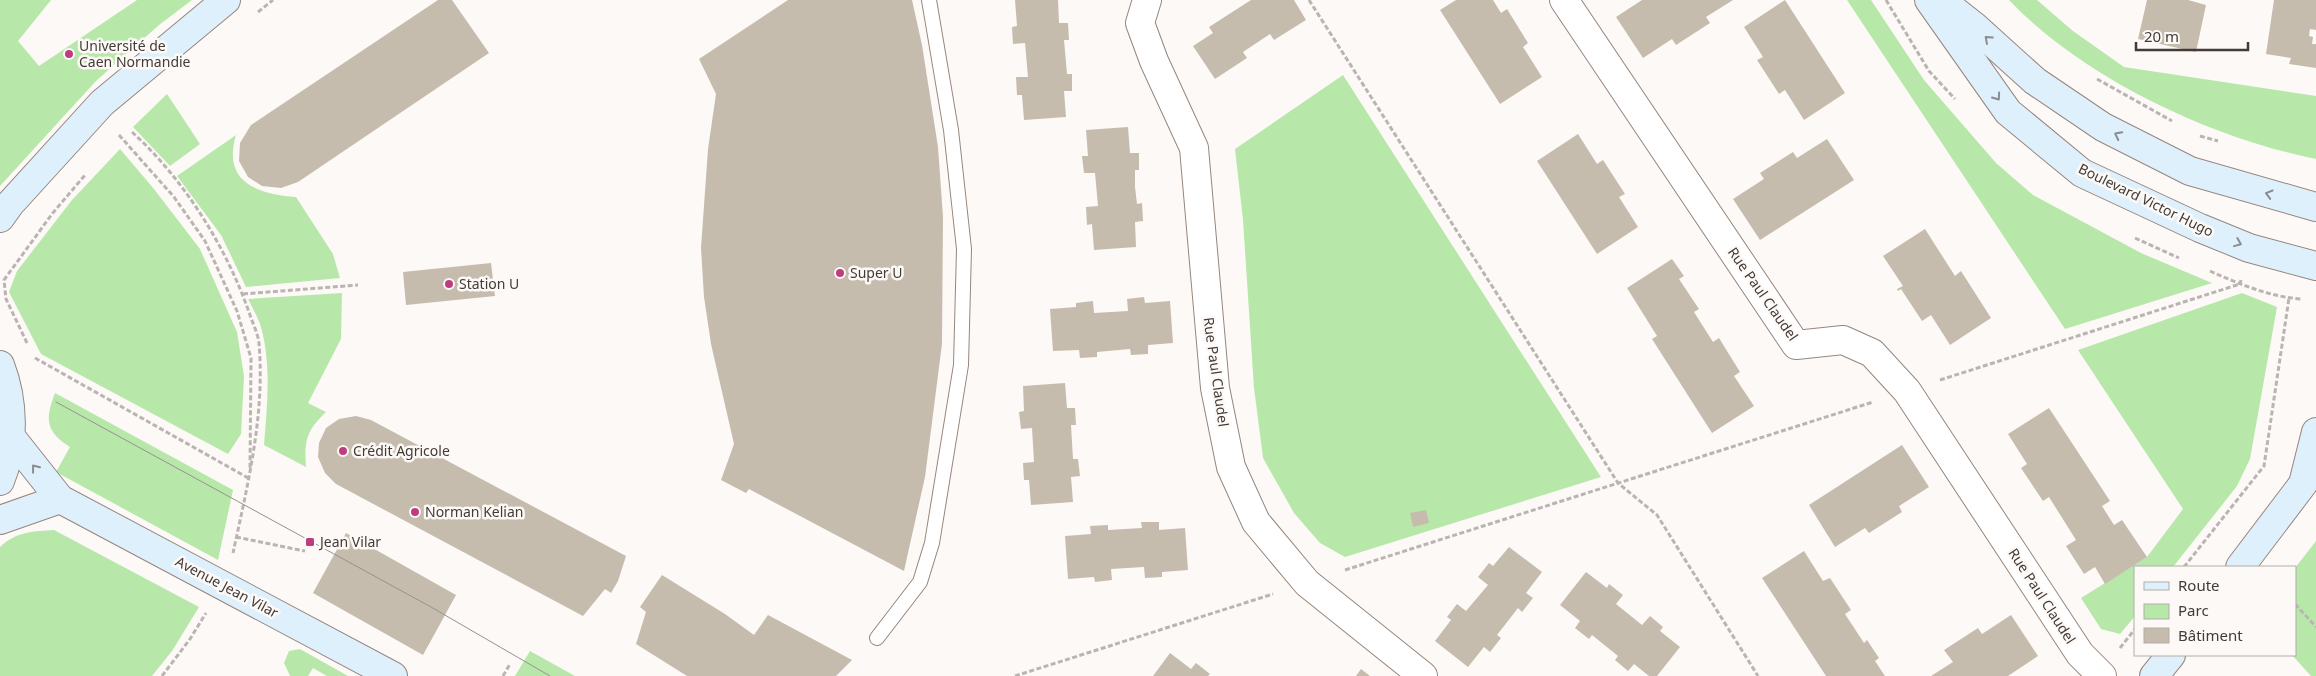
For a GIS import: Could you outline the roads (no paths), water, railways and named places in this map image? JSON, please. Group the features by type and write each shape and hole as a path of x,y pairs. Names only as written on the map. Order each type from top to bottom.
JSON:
{"street":[{"path":"0,218 29,182 102,103 226,0"},
{"name":"Rue Paul Claudel","path":"1146,0 1140,23 1154,61 1194,148 1215,388 1231,468 1256,522 1307,583 1423,676"},
{"name":"Rue Paul Claudel","path":"1564,0 1796,344 1843,340 1872,354 1901,384 2080,654 2102,676"},
{"name":"Boulevard Victor Hugo","path":"1929,0 2008,112 2082,173 2249,248 2316,266"},
{"path":"1941,0 2035,81 2104,127 2190,171 2316,207"},
{"path":"0,365 8,394 11,437 5,470 0,481"},
{"path":"2241,566 2303,484 2316,432"},
{"name":"Avenue Jean Vilar","path":"11,437 60,499 393,676"},
{"path":"0,520 60,499"},
{"path":"2154,676 2170,656"}],"lane":[{"path":"877,638 920,582 932,543 961,365 964,249 951,130 929,0"}],"tram line":[{"path":"56,402 431,607 550,676"}],"place":[{"name":"Université de Caen Normandie","path":"69,54"},
{"name":"Super U","path":"840,273"},
{"name":"Station U","path":"449,284"},
{"name":"Crédit Agricole","path":"343,451"},
{"name":"Norman Kelian","path":"415,512"},
{"name":"Jean Vilar","path":"310,542"}]}
